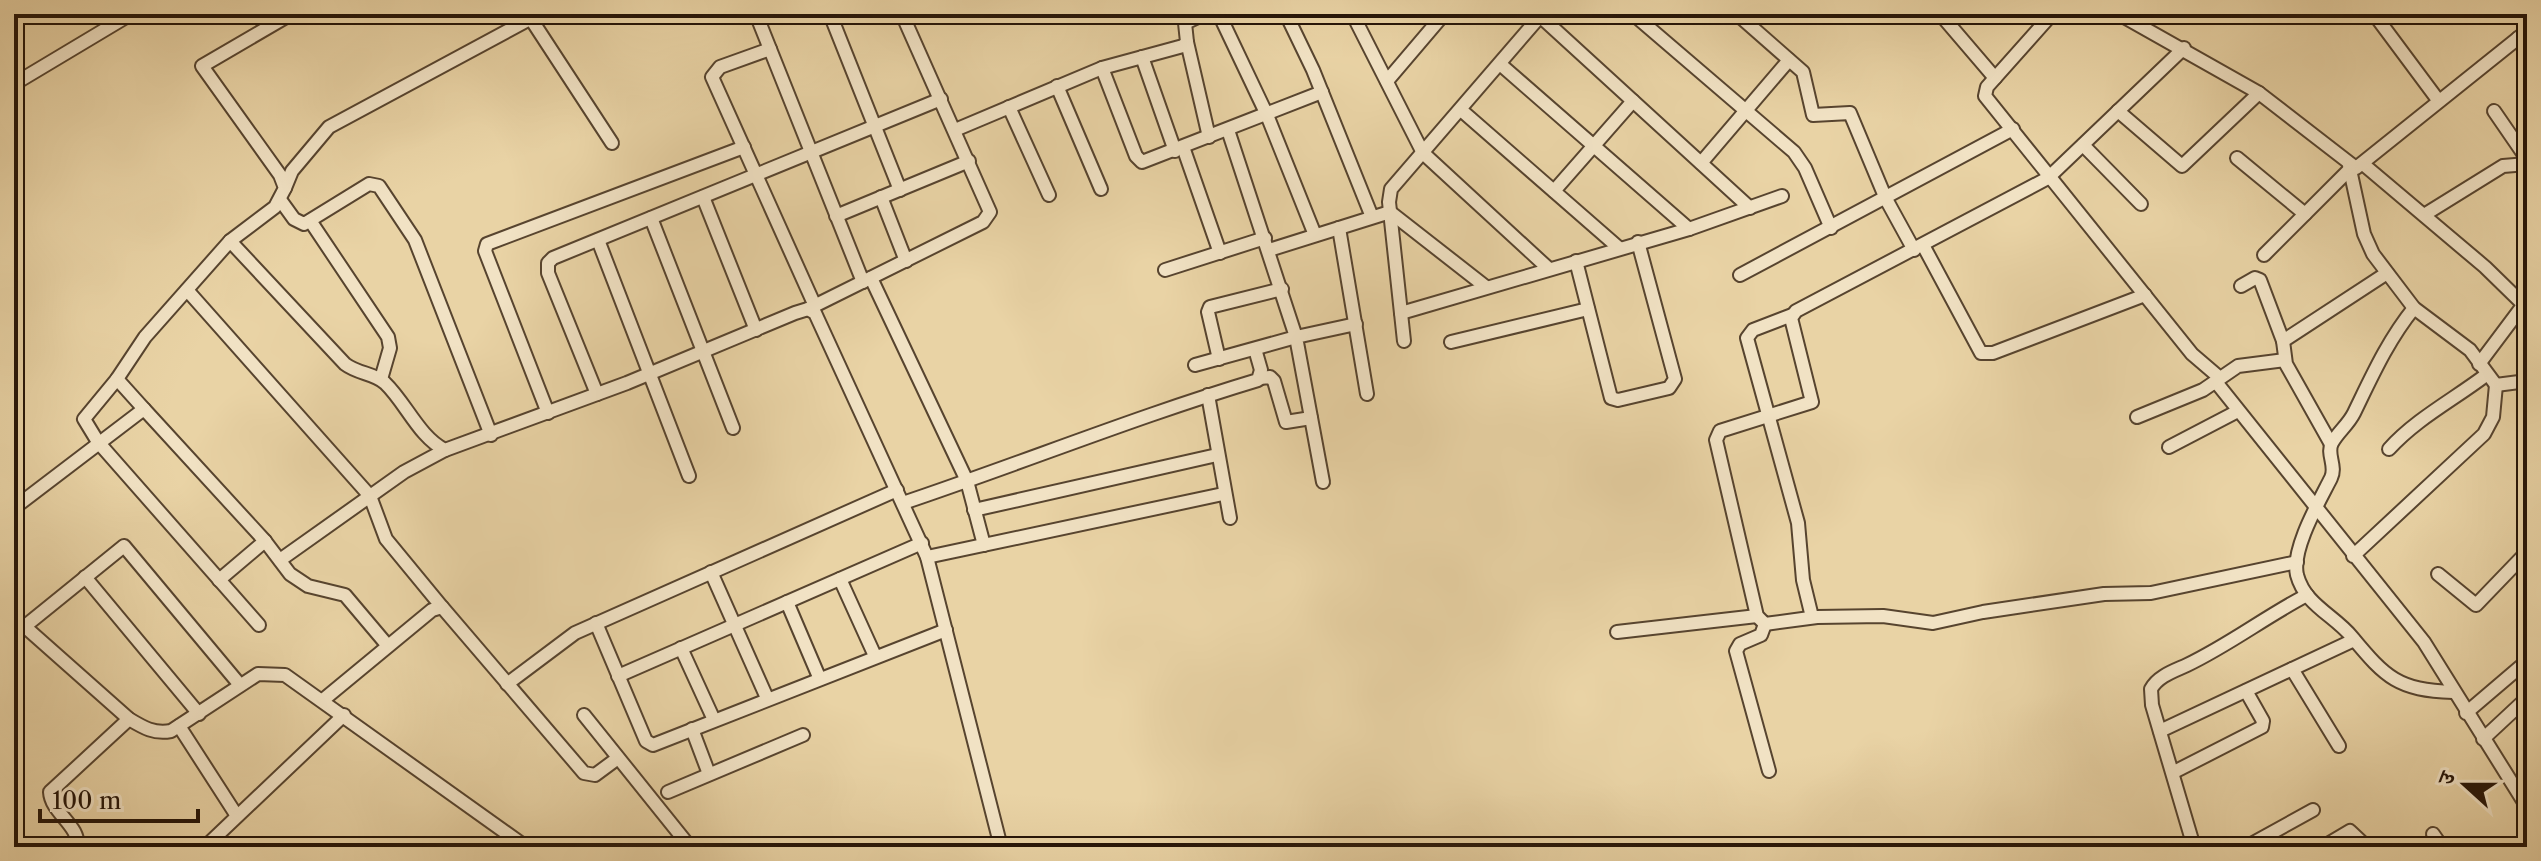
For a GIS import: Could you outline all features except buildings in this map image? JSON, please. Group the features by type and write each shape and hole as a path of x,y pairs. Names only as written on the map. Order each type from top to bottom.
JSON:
{"street":[{"path":"14,84 131,14"},
{"path":"291,14 202,66 280,175 283,194 298,223 311,222 369,184 379,186 415,240 491,435"},
{"path":"756,14 836,216 967,481 984,545"},
{"path":"830,14 900,190"},
{"path":"280,560 370,496 445,450 597,394 811,308 988,218 988,203 902,14"},
{"path":"1204,14 1184,18 1209,137"},
{"path":"1219,14 1267,115 1315,235"},
{"path":"1286,14 1322,92 1372,217"},
{"path":"1356,14 1357,23 1423,153 1549,269"},
{"path":"1387,81 1444,14"},
{"path":"1633,14 1800,159 1831,228"},
{"path":"1737,14 1806,77 1813,115 1850,113 1886,199 1919,247 1981,353 1993,353 2145,295"},
{"path":"2052,14 1995,78 1985,96 2052,175 2089,227 2198,360 2218,380 2238,411 2314,508 2424,642 2527,807"},
{"path":"2119,14 2259,93 2424,215 2524,300 2482,370 2444,407 2409,426 2389,449"},
{"path":"2374,14 2438,100"},
{"path":"1404,341 1390,212 1391,189 1541,15 1750,208"},
{"path":"1942,16 1995,78"},
{"path":"259,625 98,442 86,423 85,413 117,379 138,345 230,241 283,194 292,171 329,127 535,17 612,143"},
{"path":"2264,255 2354,166 2522,34 2527,51"},
{"path":"955,130 1102,68 1187,42"},
{"path":"1812,617 1804,587 1798,523 1747,338 1753,330 1792,315 2052,175 2184,48"},
{"path":"770,49 720,67 712,74 811,308 819,316 922,543 1001,847"},
{"path":"1142,57 1220,253"},
{"path":"1701,163 1789,60"},
{"path":"1500,64 1689,229"},
{"path":"1102,68 1139,160 1147,161 1322,92"},
{"path":"1057,86 1101,189"},
{"path":"2118,111 2182,166 2259,93"},
{"path":"597,394 546,267 553,258 941,99"},
{"path":"1554,191 1633,101"},
{"path":"1009,107 1049,195"},
{"path":"1461,110 1619,248"},
{"path":"2424,215 2503,166 2525,166 2494,111"},
{"path":"1740,275 2013,129"},
{"path":"1228,130 1296,337 1323,482"},
{"path":"2083,145 2141,204"},
{"path":"548,413 485,251 487,244 744,147"},
{"path":"2237,158 2305,214"},
{"path":"836,216 969,161"},
{"path":"2353,556 2484,434 2493,417 2496,385 2461,343 2414,308 2387,273 2364,234 2354,166"},
{"path":"1401,313 1689,229 1782,196"},
{"path":"703,197 756,330"},
{"path":"881,197 906,261"},
{"path":"1165,270 1220,253 1315,235 1390,212"},
{"path":"1390,212 1486,287"},
{"path":"651,218 701,353 733,428"},
{"path":"311,222 388,337 390,348 381,379"},
{"path":"1339,228 1367,394"},
{"path":"598,240 689,476"},
{"path":"230,241 345,364 359,374 381,379 432,441 445,450"},
{"path":"1576,261 1611,398 1618,400 1672,387 1675,379 1638,242"},
{"path":"2283,341 2387,273"},
{"path":"2241,286 2255,278 2260,280 2283,341 2285,360 2331,444 2333,473 2314,508 2297,562 2297,575 2307,595 2354,640 2377,668 2400,684 2422,691 2453,692"},
{"path":"1219,359 1208,312 1210,307 1282,289"},
{"path":"187,290 370,496 386,539 584,773 595,775 618,758"},
{"path":"2331,444 2354,414 2393,336 2414,308"},
{"path":"1451,342 1588,309"},
{"path":"1769,771 1736,651 1740,644 1761,635 1761,620 1715,435 1810,404 1813,398 1792,315"},
{"path":"1195,365 1356,324"},
{"path":"1255,349 1260,378"},
{"path":"2137,417 2218,380 2247,363 2285,360"},
{"path":"903,503 1260,378 1270,377 1274,381 1286,422 1311,418"},
{"path":"117,379 298,581 351,600 388,646"},
{"path":"2496,385 2527,381"},
{"path":"1208,395 1223,494 1230,518"},
{"path":"14,508 144,409"},
{"path":"2169,447 2238,411"},
{"path":"974,510 1217,455"},
{"path":"507,684 559,642 596,623 897,490"},
{"path":"927,557 1223,494"},
{"path":"219,580 265,541"},
{"path":"618,676 922,543"},
{"path":"24,627 119,548 129,549 240,685"},
{"path":"2438,574 2476,605 2527,552"},
{"path":"1617,632 1812,617 1889,616 1933,623 1983,612 2104,594 2151,593 2297,562"},
{"path":"711,572 767,698"},
{"path":"85,577 199,714"},
{"path":"840,579 875,656"},
{"path":"2194,847 2150,696 2154,683 2218,650 2264,617 2307,595"},
{"path":"787,602 819,677"},
{"path":"323,700 432,610 442,607"},
{"path":"14,617 129,719 145,729 160,733 199,714 258,674 272,673 299,682 526,847"},
{"path":"596,623 647,743 655,744 819,677 946,630"},
{"path":"2160,731 2354,640"},
{"path":"681,648 714,720"},
{"path":"2466,713 2527,661"},
{"path":"2292,669 2339,746"},
{"path":"2174,772 2262,727 2263,721 2246,691"},
{"path":"2483,739 2527,698"},
{"path":"205,847 344,715"},
{"path":"584,715 690,847"},
{"path":"77,847 78,839 52,803 50,792 129,719"},
{"path":"179,726 237,816"},
{"path":"692,729 709,774"},
{"path":"668,792 803,735"},
{"path":"2246,847 2313,810"},
{"path":"2323,847 2350,831 2367,847"},
{"path":"2433,834 2442,847"}]}
